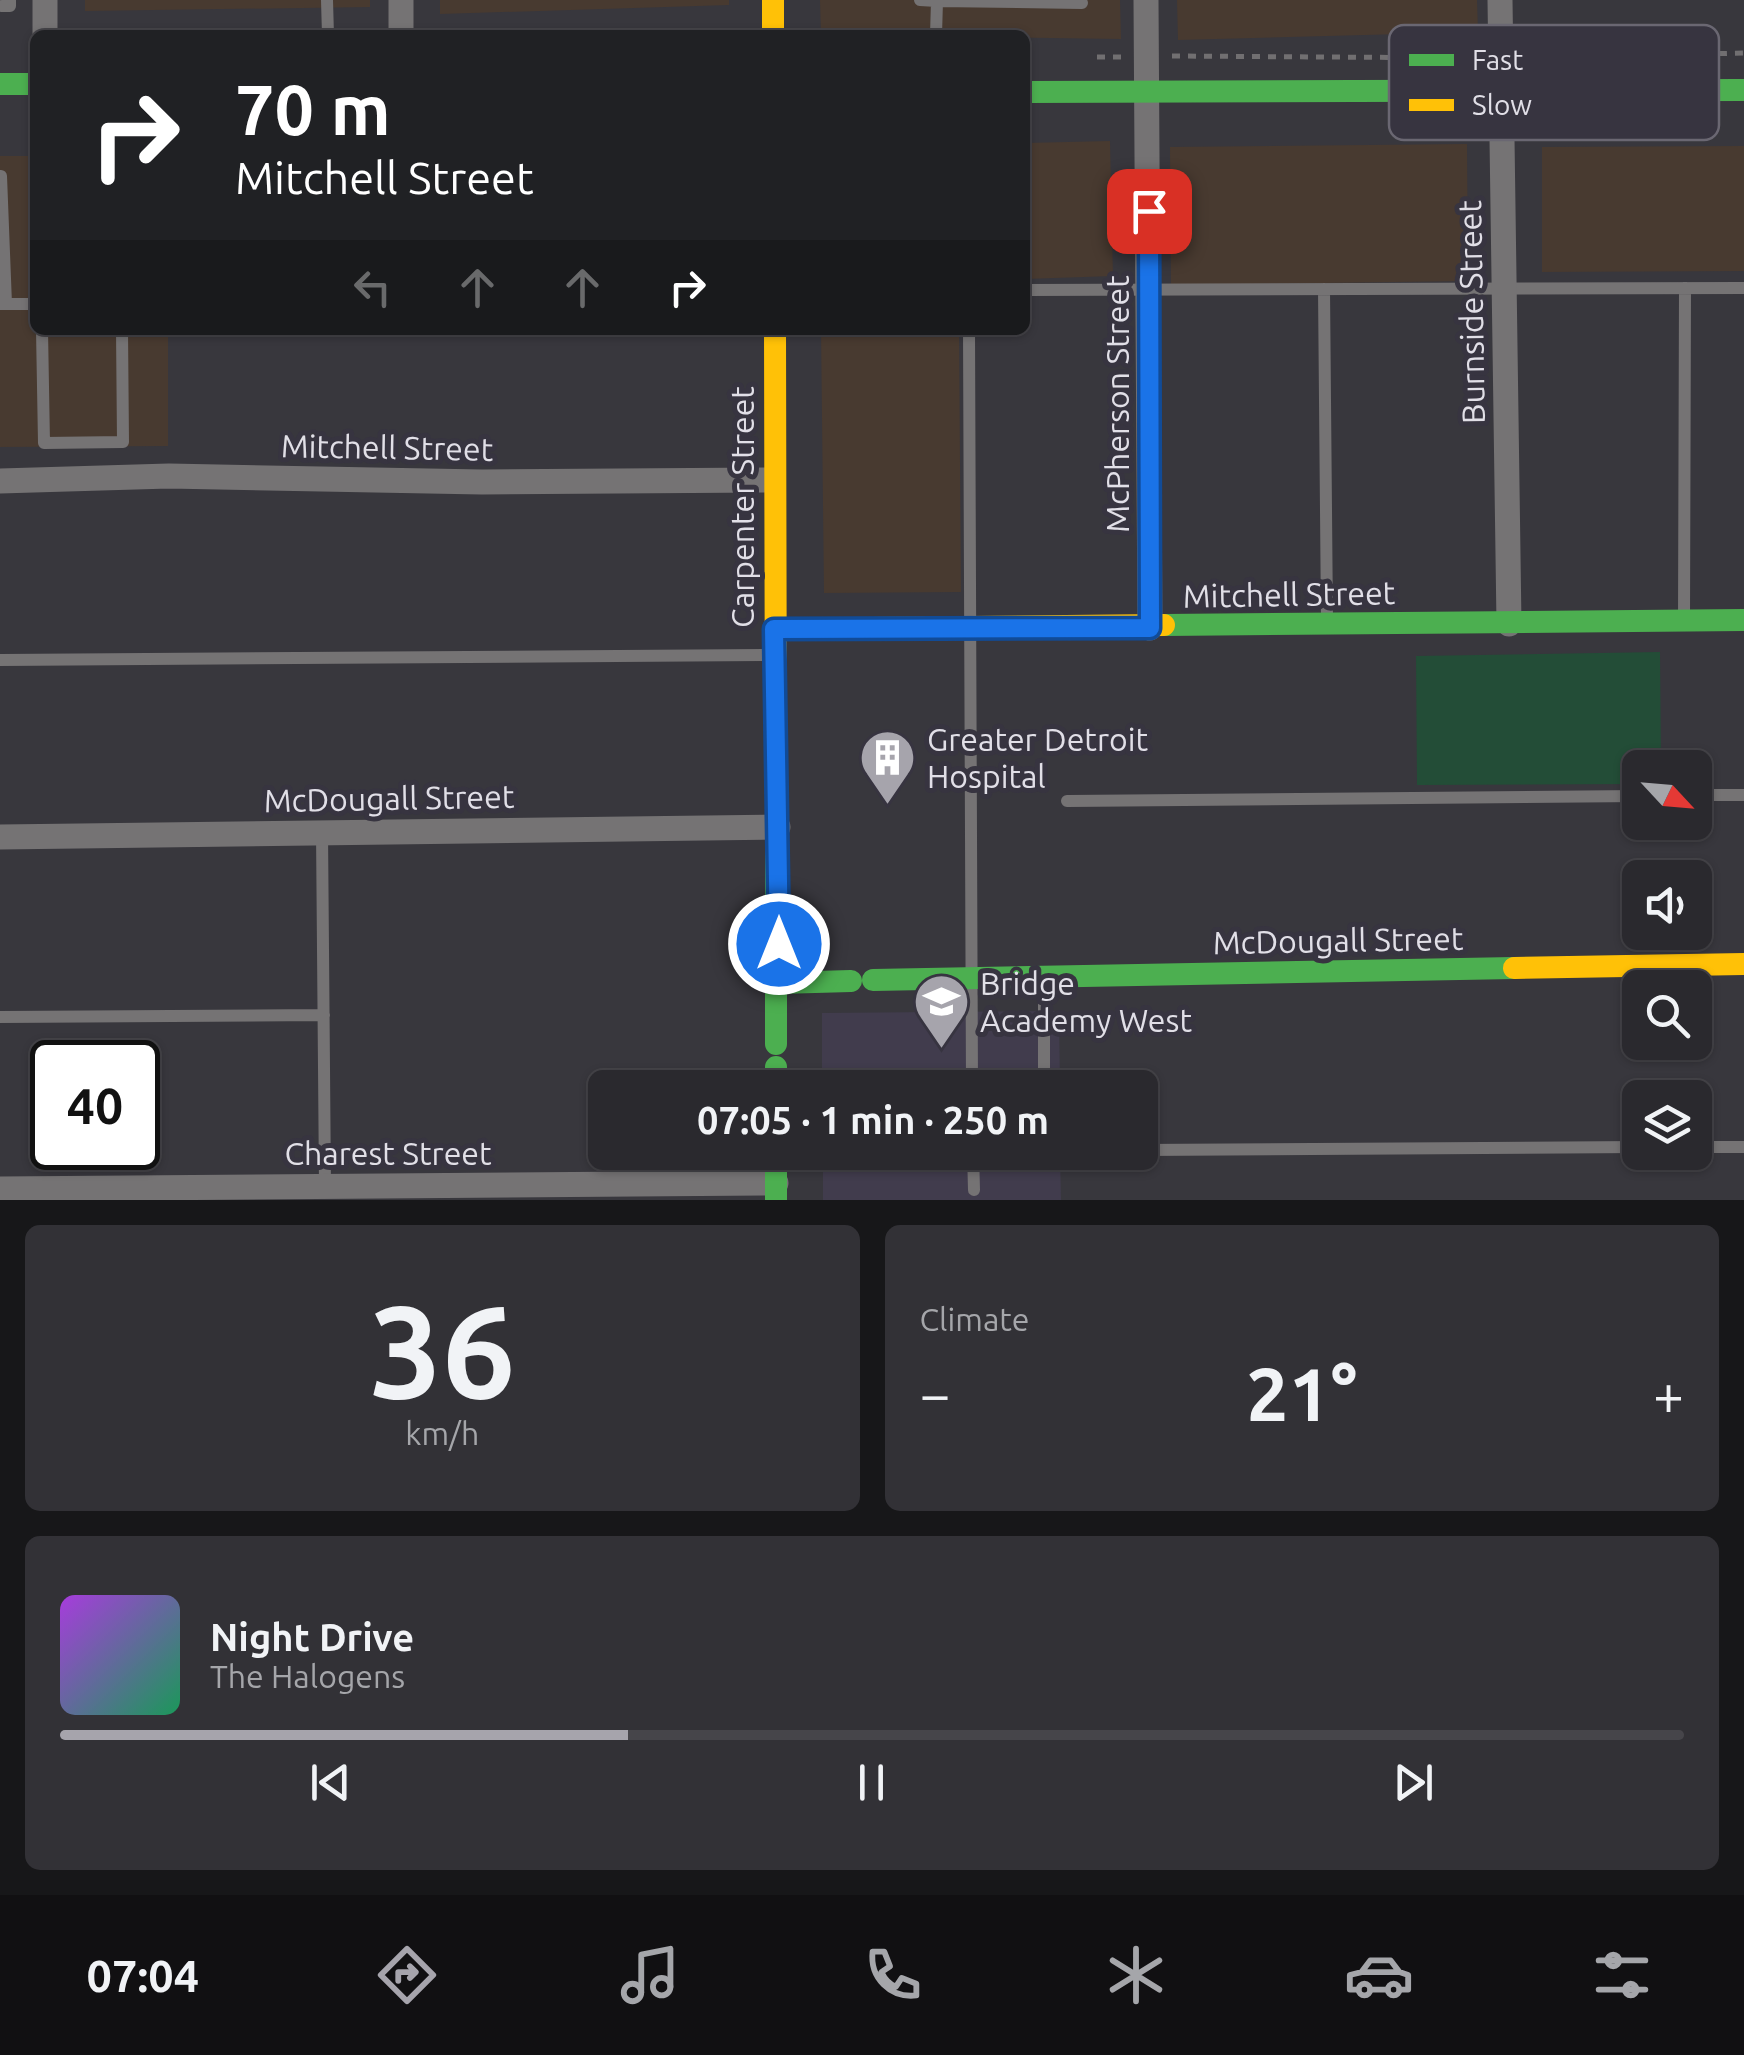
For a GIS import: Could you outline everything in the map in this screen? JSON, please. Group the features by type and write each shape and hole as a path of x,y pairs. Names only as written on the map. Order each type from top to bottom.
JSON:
{"street":[{"path":"45,0 46,30"},
{"path":"401,30 402,0"},
{"path":"773,0 773,30"},
{"name":"McPherson Street","path":"1146,0 1150,628"},
{"path":"0,84 30,84"},
{"path":"1719,90 1744,90"},
{"path":"1030,92 1389,94"},
{"name":"Burnside Street","path":"1502,140 1509,624"},
{"name":"Carpenter Street","path":"776,335 773,480 779,983 776,1066"},
{"name":"Mitchell Street","path":"0,481 169,476 482,482 773,480"},
{"name":"Mitchell Street","path":"774,629 1744,620"},
{"name":"McDougall Street","path":"0,837 778,827"},
{"name":"McDougall Street","path":"779,983 1744,964"},
{"name":"Charest Street","path":"0,1189 324,1186 776,1192"}],"lane":[{"path":"327,0 328,30"},
{"path":"920,0 1082,2"},
{"path":"936,30 937,1"},
{"path":"1,176 3,304 30,304"},
{"path":"1684,288 1684,621"},
{"path":"1030,290 1744,288"},
{"path":"1324,289 1328,626"},
{"path":"42,335 44,443 124,442 122,335"},
{"path":"969,335 972,1070"},
{"path":"0,660 774,655"},
{"path":"1712,795 1744,794"},
{"path":"1067,801 1622,796"},
{"path":"322,831 324,1186"},
{"path":"1044,978 1044,1070"},
{"path":"0,1017 324,1015"},
{"path":"1712,1147 1744,1147"},
{"path":"1158,1150 1622,1148"},
{"path":"973,1170 974,1190"}],"path":[{"path":"1719,54 1744,53"},
{"path":"1095,58 1389,57"}],"shaded area":[{"path":"85,0 370,0 370,7 85,11"},
{"path":"440,0 729,0 729,5 440,14"},
{"path":"820,0 1120,0 1121,39 1030,38 1030,30 821,30"},
{"path":"1177,0 1477,0 1478,25 1389,25 1389,34 1178,40"},
{"path":"1110,141 1113,276 1030,279 1030,143"},
{"path":"1467,144 1468,281 1171,285 1170,147"},
{"path":"1744,146 1744,271 1542,272 1542,147"},
{"path":"0,156 30,156 30,300 0,301"},
{"path":"0,310 30,310 30,335 168,335 168,446 0,447"},
{"path":"821,335 959,335 961,592 824,593"},
{"name":"Bridge Academy West","path":"1059,1011 1060,1070 822,1070 822,1013"},
{"path":"823,1170 1060,1170 1061,1200 823,1200"}],"green space":[{"path":"1660,652 1661,750 1622,750 1622,784 1417,785 1416,656"}],"traffic: fast":[{"path":"0,84 30,84"},
{"path":"1719,90 1744,90"},
{"path":"1030,92 1389,91"},
{"path":"1164,625 1744,620"},
{"path":"776,786 776,1044"},
{"path":"873,980 1514,968"},
{"path":"779,983 851,981"},
{"path":"776,1170 776,1200"}],"traffic: slow":[{"path":"773,0 773,30"},
{"path":"775,335 776,786"},
{"path":"775,629 1164,625"},
{"path":"1514,968 1744,964"}],"place":[{"name":"Greater Detroit Hospital","path":"888,806"},
{"name":"Bridge Academy West","path":"941,1050"}],"route":[{"path":"779,944 774,629 1150,628 1149,211"}]}
